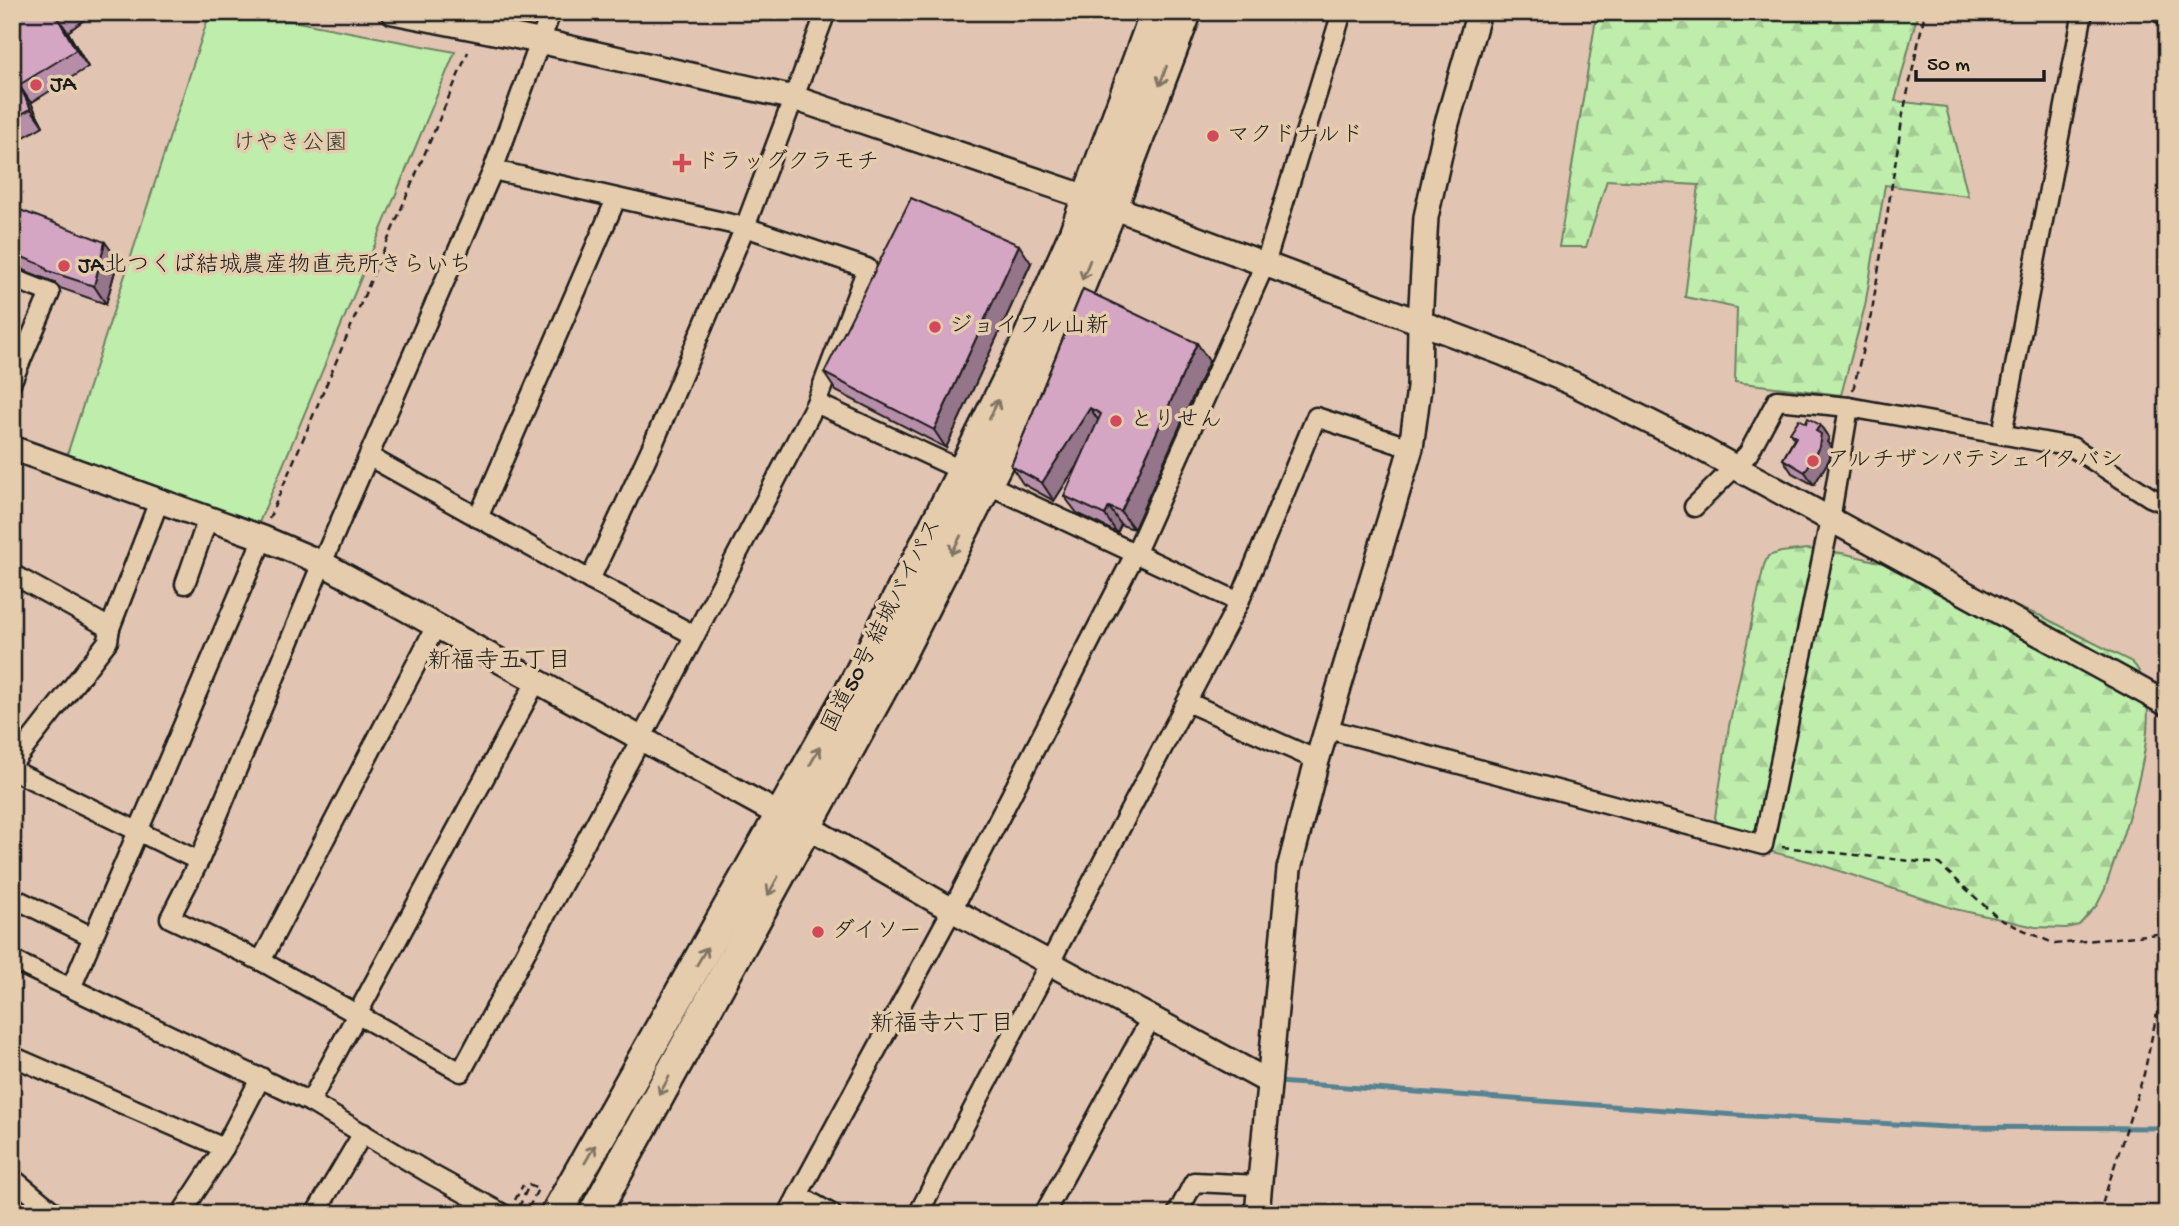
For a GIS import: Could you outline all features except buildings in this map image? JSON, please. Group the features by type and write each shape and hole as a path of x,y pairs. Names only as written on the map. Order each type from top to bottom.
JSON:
{"highway":[{"name":"国道50号 結城バイパス","path":"1101,202 1156,12"},
{"name":"国道50号 結城バイパス","path":"603,1211 794,821 855,683 975,477 1026,344 1101,202 1186,12"},
{"name":"国道50号 結城バイパス","path":"556,1214 794,821"}],"street":[{"path":"393,12 539,41 794,98 1101,202 1502,353 1572,383 1734,466 2167,704"},
{"path":"493,170 745,227 867,268 816,403 642,737 461,1072 261,961 170,918 199,861 322,563 493,170 551,12"},
{"path":"590,580 654,442 745,227 826,12"},
{"path":"788,1214 953,910 1135,554 1265,264 1342,12"},
{"path":"1256,1214 1289,869 1317,760 1410,448 1419,387 1426,217 1432,183 1479,12"},
{"path":"2002,434 2083,12"},
{"path":"2160,12 2167,18"},
{"path":"478,518 616,199"},
{"path":"12,278 50,293 12,381"},
{"path":"1694,507 1748,454 1777,400 1849,407 2072,447 2150,497 2167,504"},
{"path":"816,403 1240,602"},
{"path":"1328,729 1763,845 1830,520 1849,407"},
{"path":"918,1214 1240,602 1316,417 1410,448"},
{"path":"12,448 208,518 264,533 642,737 1269,1082"},
{"path":"370,457 694,635"},
{"path":"12,764 108,641 110,628 159,501"},
{"path":"185,584 208,518"},
{"path":"72,986 264,533"},
{"path":"12,574 110,628"},
{"path":"261,961 436,626"},
{"path":"310,1102 537,680"},
{"path":"1187,702 1317,760"},
{"path":"12,770 199,861"},
{"path":"12,897 93,937"},
{"path":"12,960 261,1077 310,1102 427,1172 504,1211"},
{"path":"1044,1214 1151,1018"},
{"path":"12,1056 224,1148"},
{"path":"181,1214 224,1148 261,1077"},
{"path":"315,1214 363,1133"},
{"path":"12,1178 56,1214"},
{"path":"1177,1214 1194,1182 1258,1185"},
{"path":"798,1195 832,1214"}],"path":[{"path":"1849,407 1872,311 1903,114 1925,12"},
{"path":"264,533 468,52"},
{"path":"1763,845 1939,864 1998,919 2055,944 2167,933"},
{"path":"2099,1214 2144,1074 2167,966"},
{"path":"504,1211 523,1185"},
{"path":"504,1211 529,1185 538,1188 526,1213 531,1214"}],"green space":[{"name":"けやき公園","path":"210,12 245,12 455,52 256,530 65,461"},
{"path":"1597,12 1918,12 1895,101 1946,107 1968,196 1885,185 1865,306 1841,395 1735,382 1737,308 1685,297 1699,185 1607,180 1586,247 1559,247"},
{"path":"1807,549 1842,553 1925,573 2041,616 2132,662 2144,682 2148,708 2140,772 2105,889 2097,905 2079,925 2066,928 2035,927 1955,909 1812,862 1745,845 1718,826 1715,817 1729,726 1764,565 1768,556"}],"waterway":[{"path":"1277,1082 1751,1116 1947,1127 2167,1130"}],"place":[{"name":"JA","path":"36,85"},
{"name":"マクドナルド","path":"1213,136"},
{"name":"ドラッグクラモチ","path":"682,163"},
{"name":"JA北つくば結城農産物直売所きらいち","path":"64,266"},
{"name":"ジョイフル山新","path":"935,327"},
{"name":"とりせん","path":"1116,421"},
{"name":"アルチザンパテシェイタバシ","path":"1813,461"},
{"name":"ダイソー","path":"818,932"}],"district":[{"name":"新福寺五丁目","path":"499,662"},
{"name":"新福寺六丁目","path":"942,1025"}]}
